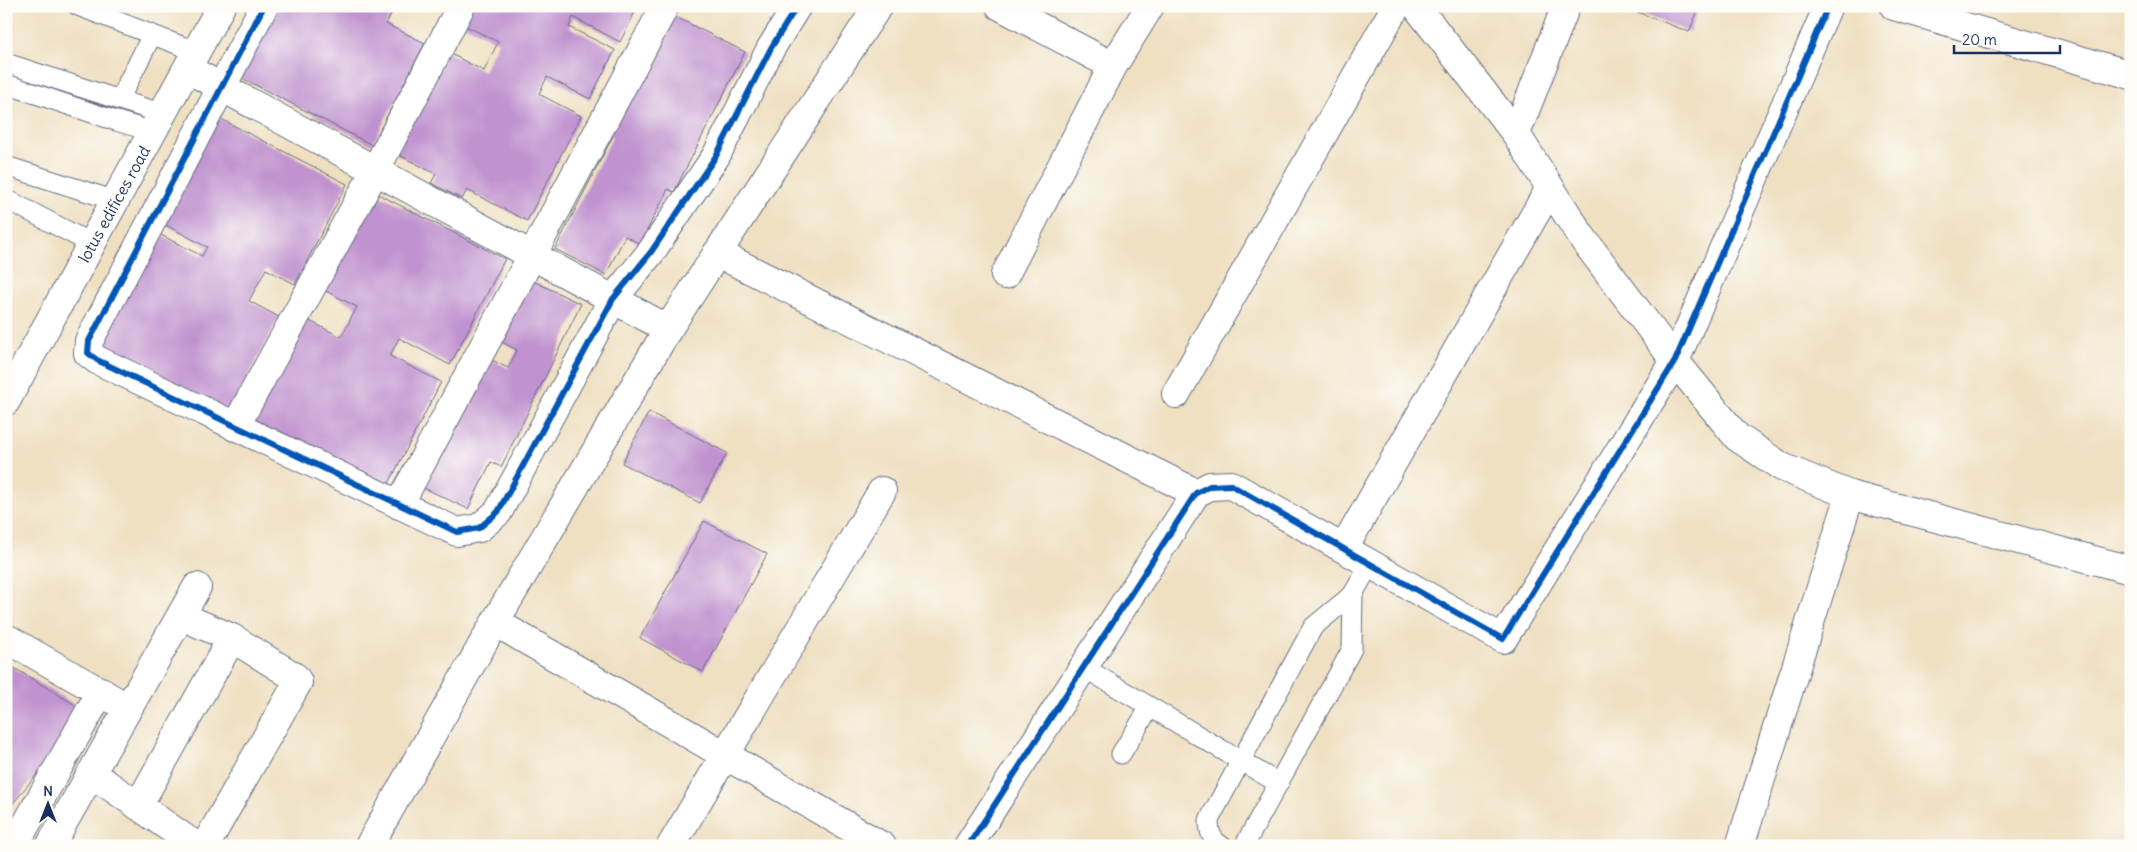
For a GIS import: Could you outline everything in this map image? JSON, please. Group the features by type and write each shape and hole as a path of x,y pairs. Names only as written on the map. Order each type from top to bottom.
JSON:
{"street":[{"name":"lotus edifices road","path":"6,401 221,6"},
{"path":"264,6 89,341 88,353 97,360 457,532 479,528 498,512 612,299 651,252 716,156 771,48 797,6"},
{"path":"235,426 375,170 461,6"},
{"path":"399,505 665,6"},
{"path":"369,846 495,622 668,329 878,6"},
{"path":"1000,6 1113,66"},
{"path":"1005,275 1113,66 1150,6"},
{"path":"1176,394 1396,6"},
{"path":"1416,6 1516,134 1581,236 1675,361 1738,437 1782,467 1850,495 2131,570"},
{"path":"1516,134 1566,6"},
{"path":"968,846 1196,493 1210,486 1231,485 1503,639 1675,361 1828,6"},
{"path":"1894,6 2131,75"},
{"path":"193,60 220,87 668,329"},
{"path":"1344,548 1550,188"},
{"path":"718,253 1196,493"},
{"path":"671,846 882,491"},
{"path":"1740,846 1850,495"},
{"path":"50,846 197,587"},
{"path":"181,616 232,638 295,677 298,682 205,846"},
{"path":"495,622 882,846"},
{"path":"6,638 128,709"},
{"path":"138,806 232,638"},
{"path":"14,846 101,692"},
{"path":"91,773 196,846"}],"lane":[{"path":"78,6 152,34 193,60"},
{"path":"119,100 152,34"},
{"path":"6,63 119,100 158,123"},
{"path":"6,84 116,122 158,123"},
{"path":"6,166 116,201"},
{"path":"6,199 92,244"},
{"path":"1222,846 1217,843 1209,832 1209,820 1313,627 1353,594 1370,564"},
{"path":"1244,846 1352,650 1353,594"},
{"path":"1083,667 1278,783"},
{"path":"1121,754 1150,707"}],"building":[{"path":"277,6 395,6 386,24 425,43 372,145 240,77"},
{"path":"471,6 638,6 620,42 573,17 569,27 615,50 590,99 547,77 539,94 581,116 527,221 467,190 462,199 431,183 436,174 395,153 447,52 484,71 498,42 462,24"},
{"path":"1622,6 1700,6 1689,32"},
{"path":"670,14 745,52 674,192 668,189 640,244 625,236 606,275 555,249 613,136 607,133"},
{"path":"217,117 347,184 295,284 266,269 249,301 279,317 227,417 96,350 157,233 202,256 207,247 162,223"},
{"path":"370,190 505,259 450,365 399,338 390,356 441,382 386,489 248,426 304,318 341,337 357,307 320,288"},
{"path":"531,280 581,304 501,467 491,462 468,509 424,488 488,358 508,368 517,350 500,341"},
{"path":"649,412 727,453 700,503 622,463"},
{"path":"704,521 767,554 703,672 640,638"},
{"path":"6,663 87,712 6,812"}],"cycle path":[{"path":"264,6 89,341 88,353 97,360 457,532 479,528 498,512 613,299 651,252 716,156 771,48 797,6"},
{"path":"968,846 1196,493 1210,486 1231,485 1503,639 1675,361 1828,6"}]}
